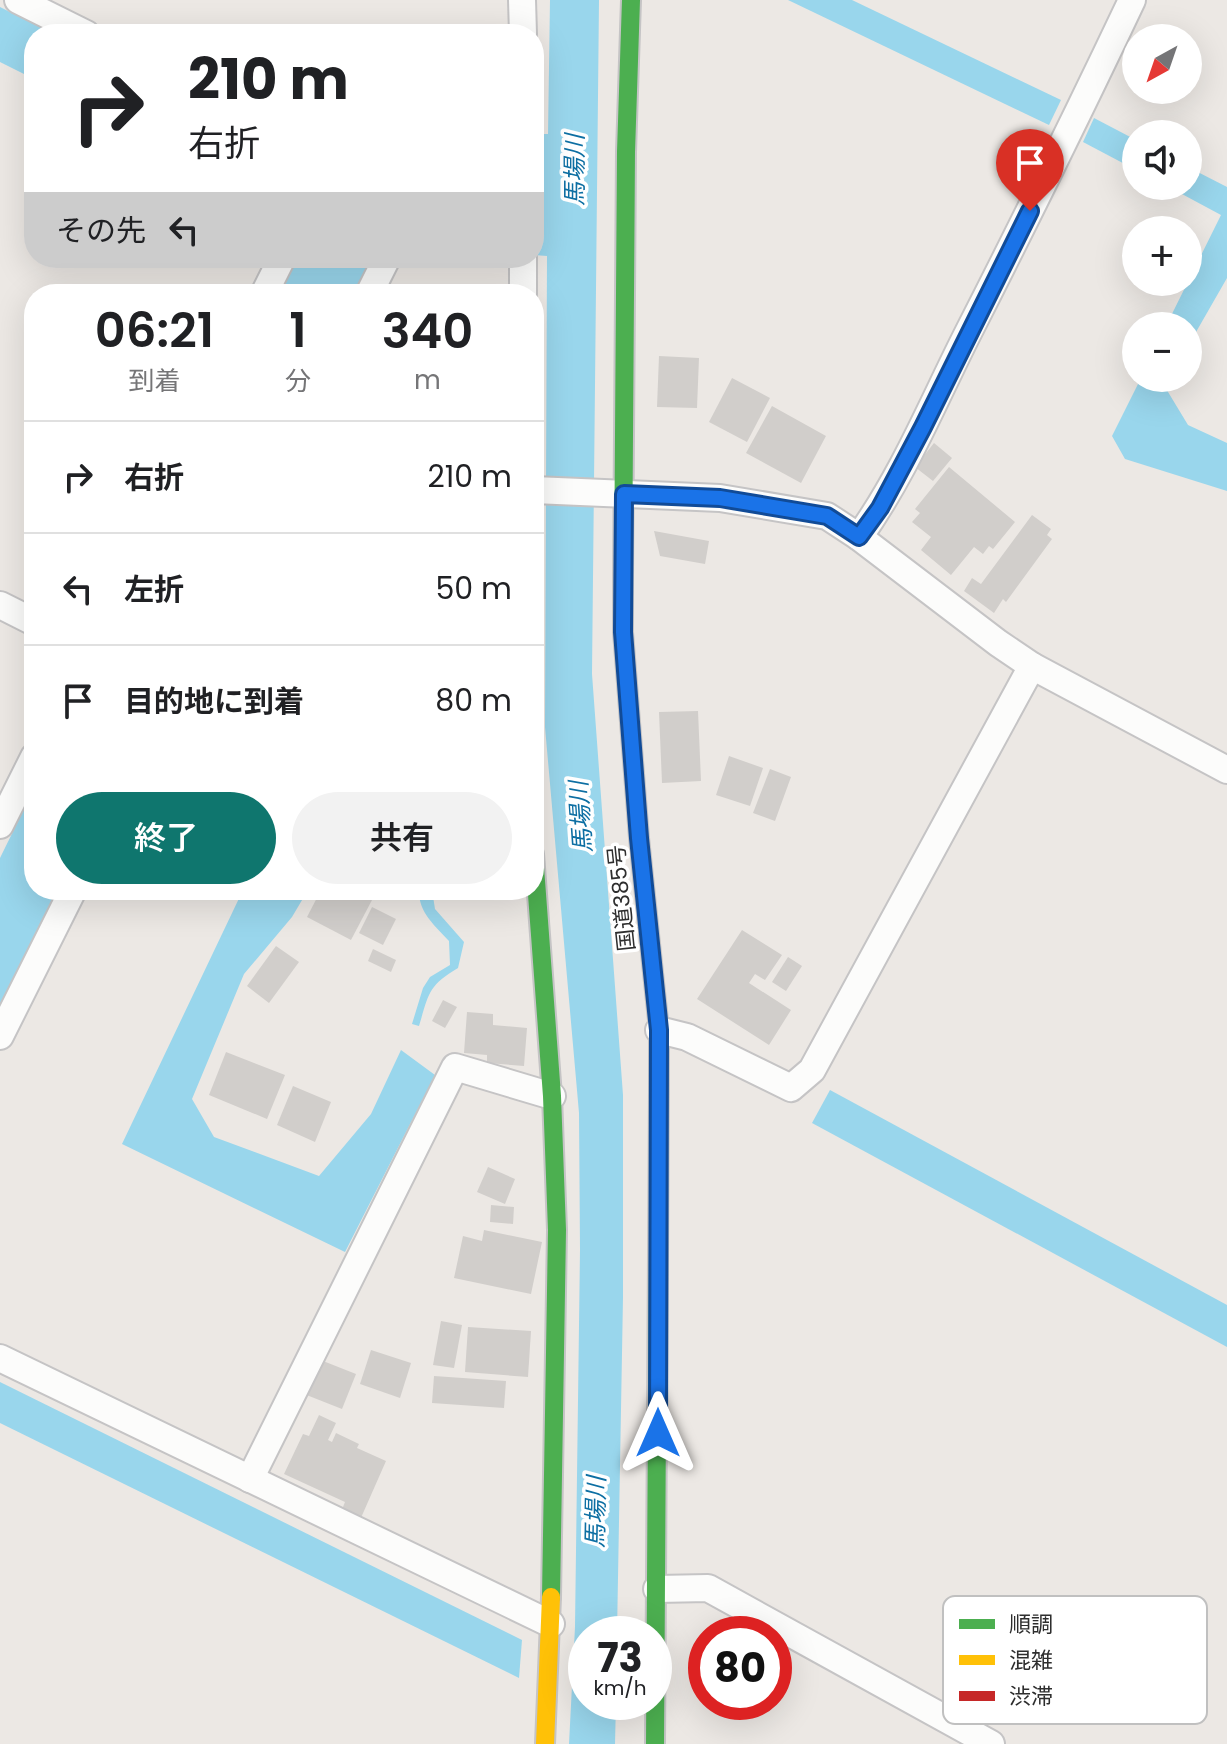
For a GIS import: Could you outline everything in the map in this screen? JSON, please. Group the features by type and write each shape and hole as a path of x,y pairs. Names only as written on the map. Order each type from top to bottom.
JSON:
{"main road":[{"name":"国道385号","path":"631,0 613,493 639,838 659,1030 655,1744"},
{"path":"537,900 552,1096 557,1230 551,1624 545,1744"}],"street":[{"path":"18,0 66,24"},
{"path":"522,0 523,24"},
{"path":"859,537 880,508 923,427 1132,0"},
{"path":"544,490 720,498 827,516 1032,666 1227,770"},
{"path":"0,605 24,617"},
{"path":"659,1030 687,1037 791,1088 812,1070 1032,666"},
{"path":"0,825 24,777"},
{"path":"0,1036 68,900"},
{"path":"250,1479 455,1067 552,1096"},
{"path":"0,1358 551,1624"},
{"path":"657,1589 708,1588 943,1718"},
{"path":"955,1724 991,1744"}],"water":[{"name":"馬場川","path":"550,0 599,0 592,674 623,1095 617,1616 575,1616 579,1113 545,727 547,256 544,256 544,134 548,134"},
{"path":"788,0 852,0 1061,100 1049,125"},
{"path":"0,7 34,24 24,24 24,74 0,62"},
{"path":"1094,118 1122,133 1122,163 1083,142"},
{"path":"1202,174 1227,187 1227,278 1202,322 1202,312 1173,312 1181,296 1202,296 1202,253 1221,215 1193,200 1202,200"},
{"path":"292,268 368,268 360,284 285,284"},
{"path":"1134,392 1168,392 1188,425 1227,443 1227,491 1125,459 1112,436"},
{"path":"24,809 24,900 54,900 0,1009 0,858"},
{"path":"238,900 302,900 292,917 244,974 192,1099 214,1137 319,1176 371,1114 401,1050 435,1075 345,1252 122,1144"},
{"path":"420,900 434,900 435,909 464,942 458,968 431,991 419,1026 412,1024 423,988 430,977 450,965 449,941"},
{"path":"830,1090 1227,1305 1227,1347 812,1123"},
{"path":"0,1382 522,1640 519,1678 0,1423"},
{"path":"570,1720 616,1720 615,1744 569,1744"}],"building":[{"path":"659,356 699,358 697,408 657,407"},
{"path":"732,378 770,398 747,442 709,422"},
{"path":"772,406 826,436 801,483 746,453"},
{"path":"934,443 952,458 933,481 915,467"},
{"path":"949,467 1015,522 993,549 989,546 983,554 974,547 951,575 921,550 931,537 912,522 920,513 915,509"},
{"path":"1032,515 1051,529 1047,535 1052,539 1006,602 1003,599 994,613 964,591 972,578 981,584"},
{"path":"654,531 709,541 705,564 660,556"},
{"path":"698,711 701,781 662,783 659,712"},
{"path":"729,756 763,768 750,806 716,795"},
{"path":"770,769 791,777 775,821 753,813"},
{"path":"316,900 372,900 351,940 307,917"},
{"path":"372,907 396,919 383,945 359,933"},
{"path":"742,930 782,955 765,980 755,974 749,983 791,1010 769,1045 697,999"},
{"path":"276,946 299,962 269,1003 247,986"},
{"path":"373,949 396,960 391,972 368,961"},
{"path":"788,957 802,966 786,991 772,982"},
{"path":"443,1000 457,1007 445,1028 432,1021"},
{"path":"467,1012 493,1014 493,1025 527,1028 524,1066 487,1063 487,1055 464,1053"},
{"path":"226,1052 285,1075 267,1119 209,1095"},
{"path":"293,1086 331,1102 315,1142 277,1125"},
{"path":"488,1167 515,1179 505,1204 477,1192"},
{"path":"491,1205 514,1207 513,1224 490,1222"},
{"path":"484,1230 542,1242 531,1294 454,1278 463,1236 482,1241"},
{"path":"441,1321 462,1325 454,1368 433,1365"},
{"path":"468,1327 531,1331 528,1377 465,1372"},
{"path":"371,1350 411,1363 400,1398 360,1384"},
{"path":"318,1359 356,1374 342,1409 304,1394"},
{"path":"434,1376 506,1381 504,1408 432,1403"},
{"path":"319,1415 336,1423 328,1440 332,1442 336,1433 359,1444 357,1448 386,1461 360,1520 341,1512 345,1502 284,1474 303,1434 309,1436"}],"traffic: fast":[{"path":"623,577 626,152 631,0"},
{"path":"537,900 552,1096 557,1230 551,1597"},
{"path":"655,1744 659,1090"}],"traffic: slow":[{"path":"545,1744 551,1597"}],"traffic: jam":[{"path":"623,577 623,632 639,838 659,1030 659,1090"}],"route":[{"path":"658,1433 659,1030 639,838 623,632 624,494 720,498 827,516 859,537 880,508 923,427 1030,211"}]}
